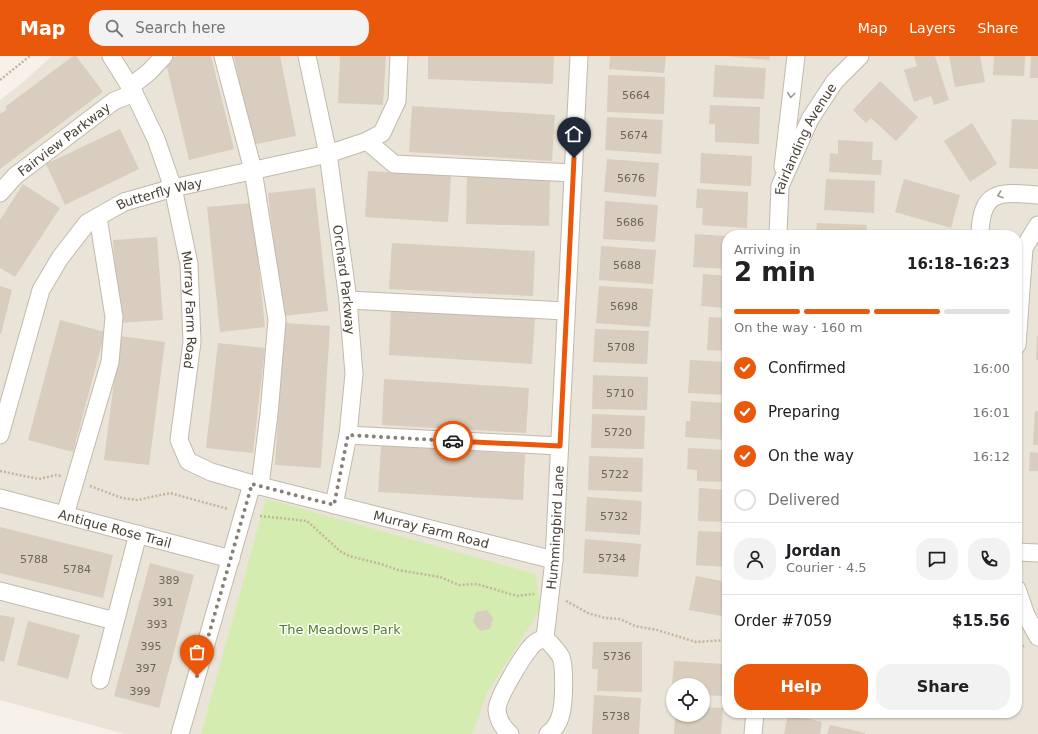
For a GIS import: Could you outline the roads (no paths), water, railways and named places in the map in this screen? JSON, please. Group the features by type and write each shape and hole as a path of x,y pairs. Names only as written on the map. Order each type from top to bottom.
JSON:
{"street":[{"name":"Murray Farm Road","path":"110,56 132,90 156,139 173,188 189,264 192,342 179,440 188,461 211,472 256,486 554,560"},
{"name":"Fairview Parkway","path":"0,193 15,176 108,105 132,90 164,56"},
{"path":"180,734 244,514 256,486 269,414 277,320 253,170 223,56"},
{"name":"Orchard Parkway","path":"307,56 328,154 348,300 354,374 348,435 334,505"},
{"name":"Butterfly Way","path":"0,435 41,290 60,258 87,223 124,202 173,188 328,154 367,141 382,133 397,102 399,56"},
{"name":"Hummingbird Lane","path":"545,638 554,560 579,56"},
{"path":"780,186 796,56"},
{"name":"Fairlanding Avenue","path":"778,230 780,186 810,119 835,81 860,56"},
{"path":"367,141 394,164 573,173"},
{"path":"980,230 980,220 984,206 995,196 1007,193 1038,195"},
{"path":"65,515 110,362 113,343 114,317 98,216"},
{"path":"1022,276 1024,248 1038,224"},
{"path":"348,300 566,311"},
{"path":"348,435 560,446"},
{"name":"Antique Rose Trail","path":"0,498 231,559"},
{"path":"100,680 138,534"},
{"path":"1022,552 1038,553"},
{"path":"0,591 115,621"},
{"path":"1022,603 1026,615 1038,637"},
{"path":"510,734 505,730 499,720 497,710 500,697 530,647 539,640 545,638 553,646 560,657 564,669 562,714 555,729 548,734"},
{"path":"753,734 754,718"}],"park label":[{"name":"The Meadows Park","path":"340,629"}]}
